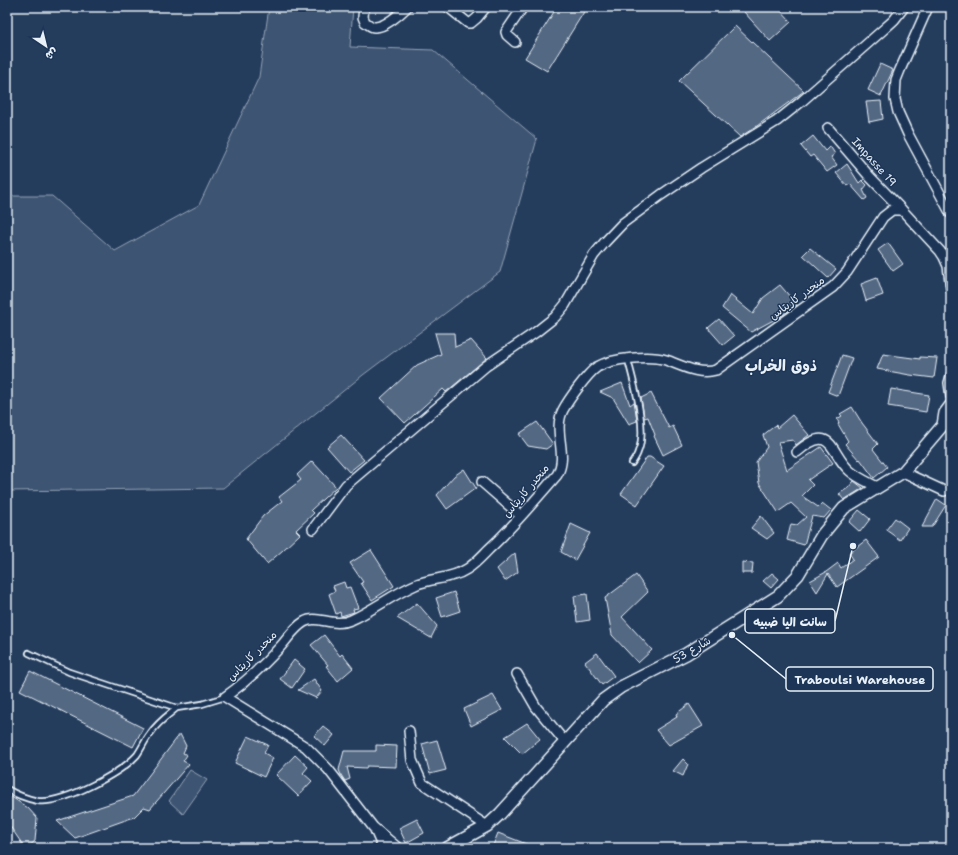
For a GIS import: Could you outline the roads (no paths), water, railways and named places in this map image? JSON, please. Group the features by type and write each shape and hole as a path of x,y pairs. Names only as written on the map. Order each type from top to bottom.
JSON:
{"street":[{"path":"364,7 363,17 365,22 375,27 382,26 396,17 407,7"},
{"path":"448,7 468,23 471,23 477,18 486,7"},
{"path":"515,42 507,36 506,32 523,7"},
{"path":"313,529 346,485 486,366 536,332 561,311 594,255 616,230 661,195 701,168 766,128 802,101 894,20 904,7"},
{"path":"928,7 896,80 895,99 898,112 908,134 951,214"},
{"name":"Impasse 19","path":"828,128 870,177 902,210"},
{"name":"منحدر كاريتاس","path":"226,697 241,686 260,668 296,626 311,619 333,623 349,621 390,597 415,585 465,570 498,541 557,475 562,462 559,428 560,418 567,404 596,368 608,363 647,357 667,361 699,372 716,370 833,287 847,272 883,217 892,210 902,210"},
{"path":"902,210 940,251 948,266 951,289"},
{"path":"951,376 949,383 951,397"},
{"name":"شارع 53","path":"447,848 487,826 515,799 603,700 617,690 686,654 778,596 798,575 834,518 850,503 903,472 947,422 945,414 951,405"},
{"path":"798,452 806,445 819,439 829,442 850,471 877,488"},
{"path":"903,472 944,491"},
{"path":"482,482 521,516"},
{"path":"517,674 536,707 565,742"},
{"path":"226,697 306,746 328,769 373,827 398,848"},
{"path":"409,731 412,760 422,782 487,826"},
{"path":"373,827 383,848"}],"lane":[{"path":"628,360 642,421 642,436 639,452 632,463"},
{"path":"29,653 69,672 176,708 202,704 226,697"},
{"path":"7,788 13,792 39,801 58,798 102,780 123,768 137,754 161,721 176,708"}],"place":[{"name":"سانت اليا ضبيه","path":"853,546"},
{"name":"Traboulsi Warehouse","path":"732,635"}],"district":[{"name":"ذوق الخراب","path":"781,366"}]}
